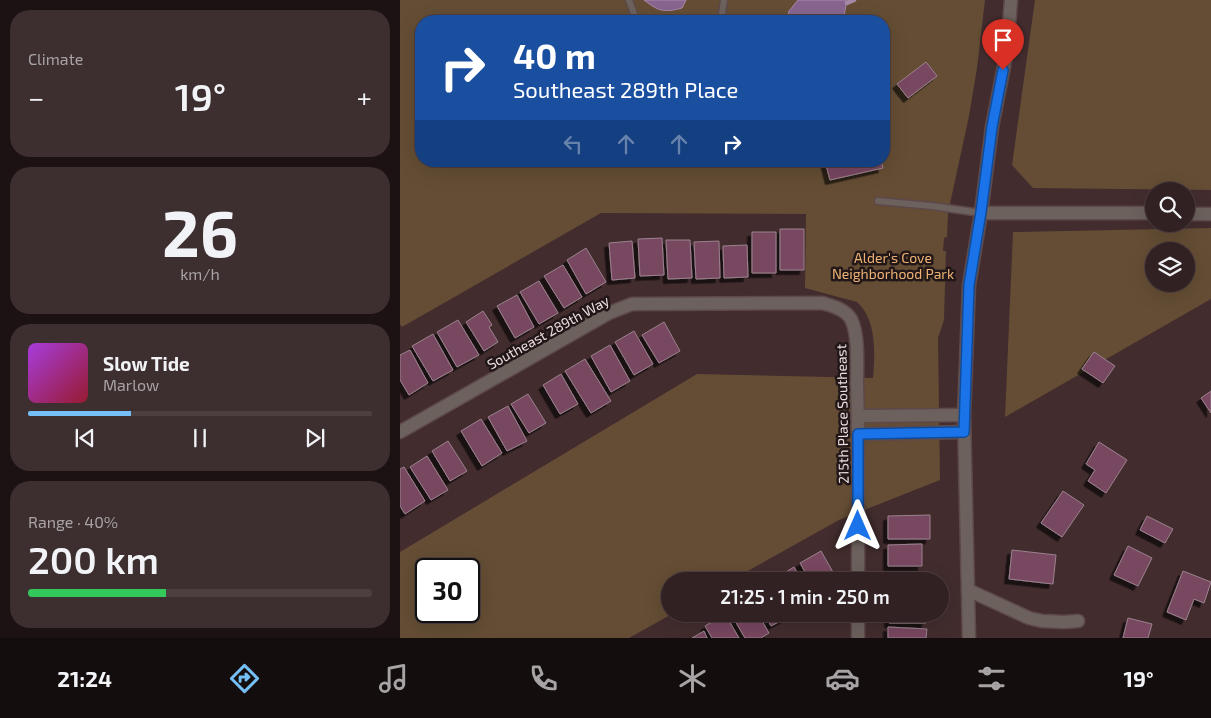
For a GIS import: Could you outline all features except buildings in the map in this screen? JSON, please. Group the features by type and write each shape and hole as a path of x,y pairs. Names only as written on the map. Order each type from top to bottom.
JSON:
{"street":[{"path":"968,638 964,415 969,285 992,127 1006,51 1011,0"},
{"path":"981,212 1145,213"},
{"path":"1195,214 1211,214"},
{"name":"Southeast 289th Way","path":"400,432 609,312 632,304 822,303 843,311"},
{"name":"215th Place Southeast","path":"843,311 850,318 856,333 858,572"},
{"path":"858,416 964,415"},
{"path":"858,434 964,432"},
{"path":"968,590 1029,618 1064,622 1078,621"},
{"path":"858,622 858,638"}],"lane":[{"path":"629,0 634,14"},
{"path":"722,15 724,0"},
{"path":"878,201 981,212"}],"green space":[{"name":"Alder's Cove Neighborhood Park","path":"400,0 985,0 969,116 948,213 947,237 944,238 943,251 946,251 944,320 938,338 940,480 839,520 746,572 661,572 661,620 629,638 400,638 400,552 697,374 873,378 873,338 864,309 857,302 805,288 806,214 601,213 402,327 400,324"},
{"path":"1035,0 1211,0 1211,190 1195,190 1195,182 1145,182 1145,189 1033,188 1012,165"},
{"path":"1195,228 1211,228 1211,299 1005,417 1013,232 1145,229 1145,232 1195,232"}],"shaded area":[{"path":"644,0 686,0 682,8 666,11 653,7"},
{"path":"798,0 847,0 844,15 788,15 789,11"}],"waterway":[{"path":"847,3 854,0"}],"route":[{"path":"858,526 858,434 964,432 969,285 992,127 1003,70"}]}
